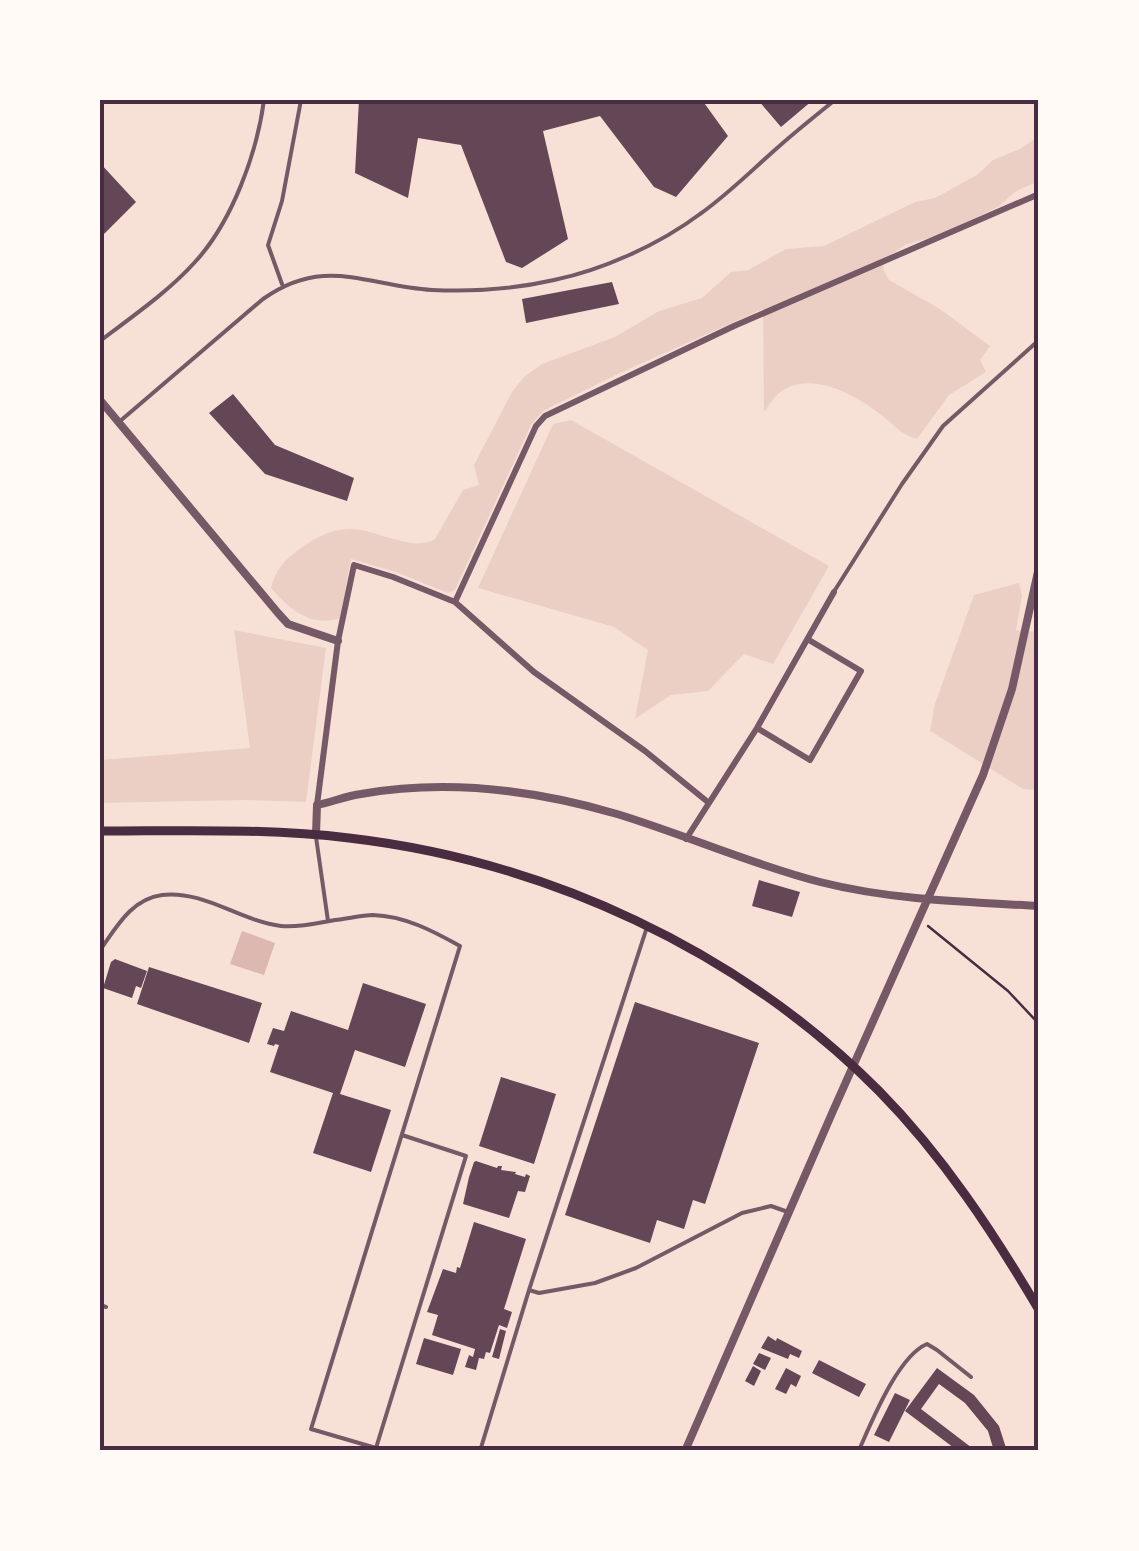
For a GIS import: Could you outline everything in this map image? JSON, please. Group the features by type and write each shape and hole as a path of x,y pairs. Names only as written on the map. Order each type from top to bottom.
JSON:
{"main road":[{"path":"100,831 316,834 366,840 498,868 564,890 647,926 750,985 816,1032 853,1066 899,1113 958,1184 1039,1310"}],"street":[{"path":"454,602 536,426 545,416 734,326 1039,194"},
{"path":"100,400 278,614 288,624 338,641"},
{"path":"316,834 338,641 354,565 454,602 534,672 645,751 710,804"},
{"path":"685,1451 998,736 1039,567"},
{"path":"686,840 757,728 834,592"},
{"path":"757,728 810,760 861,671 809,640"},
{"path":"317,805 411,788 502,791 547,797 649,825 823,883 929,900 1039,906"}],"lane":[{"path":"100,341 198,259 229,212 254,152 264,100"},
{"path":"282,285 268,245 282,201 301,100"},
{"path":"119,422 282,285 338,275 429,290 470,291 521,286 587,272 658,241 700,215 834,100"},
{"path":"834,592 942,426 1039,340"},
{"path":"1026,628 1039,629"},
{"path":"316,834 328,921"},
{"path":"100,950 128,912 160,896 200,899 256,921 284,927 372,915 394,918 422,926 460,946 311,1429 376,1448 466,1156 402,1135"},
{"path":"480,1451 647,926"},
{"path":"529,1290 539,1293 596,1283 636,1268 742,1213 771,1206 788,1212"},
{"path":"859,1450 886,1393 915,1349 927,1344 971,1377"}],"path":[{"path":"920,919 1008,991 1039,1024"}],"shaded area":[{"path":"1039,136 1039,181 1016,191 998,207 936,236 905,245 885,259 883,269 889,280 940,309 990,346 980,360 986,372 949,395 917,439 848,394 819,384 791,386 776,396 764,412 763,309 543,411 531,425 455,590 448,593 351,559 340,618 320,620 301,615 271,588 288,558 322,535 335,531 359,530 416,543 435,539 463,490 479,485 474,465 512,392 542,364 615,337 659,311 702,298 731,272 748,270 786,249 824,246 915,202 935,198"},
{"path":"571,420 829,566 773,664 744,654 708,691 671,695 635,719 648,650 614,627 478,588 553,424"},
{"path":"1019,583 1022,596 1016,630 1039,632 1039,790 1023,789 930,731 935,704 974,595"},
{"path":"234,630 326,648 306,802 100,803 100,760 250,748"},
{"path":"242,931 275,943 264,975 230,964"}],"building":[{"path":"359,100 702,100 728,136 676,197 654,187 600,116 543,131 568,239 522,268 506,262 461,145 418,138 408,198 355,173"},
{"path":"758,100 813,100 781,127"},
{"path":"100,163 136,202 100,238"},
{"path":"612,282 619,304 526,323 522,299"},
{"path":"233,394 275,445 354,478 347,501 265,474 209,413"},
{"path":"759,880 800,892 792,917 752,906"},
{"path":"115,959 147,971 141,988 136,986 132,998 103,988"},
{"path":"149,967 262,1003 249,1043 137,1004"},
{"path":"363,983 426,1004 405,1067 355,1050 340,1094 391,1110 371,1172 313,1153 333,1093 270,1072 279,1045 267,1044 273,1028 284,1031 291,1011 348,1030"},
{"path":"635,1002 759,1043 705,1204 693,1200 684,1229 657,1220 650,1243 565,1215"},
{"path":"501,1077 556,1094 534,1164 479,1146"},
{"path":"476,1161 530,1176 525,1192 518,1191 509,1218 463,1204"},
{"path":"474,1222 526,1239 504,1309 512,1312 507,1328 499,1325 490,1353 479,1358 476,1370 465,1367 475,1349 432,1335 438,1315 427,1312 443,1269 456,1273 460,1268"},
{"path":"500,1329 506,1331 499,1359 492,1357"},
{"path":"768,1336 802,1351 799,1358 790,1354 788,1359 761,1348"},
{"path":"424,1338 461,1349 453,1375 416,1364"},
{"path":"759,1353 771,1358 765,1370 753,1364"},
{"path":"819,1360 866,1384 859,1397 812,1373"},
{"path":"753,1366 761,1371 754,1386 745,1381"},
{"path":"786,1368 801,1376 796,1387 791,1384 786,1394 775,1389"},
{"path":"937,1368 974,1395 999,1426 1007,1451 994,1451 988,1431 965,1403 939,1384 921,1409 976,1451 958,1451 905,1411"},
{"path":"895,1393 910,1400 889,1442 874,1435"}]}
